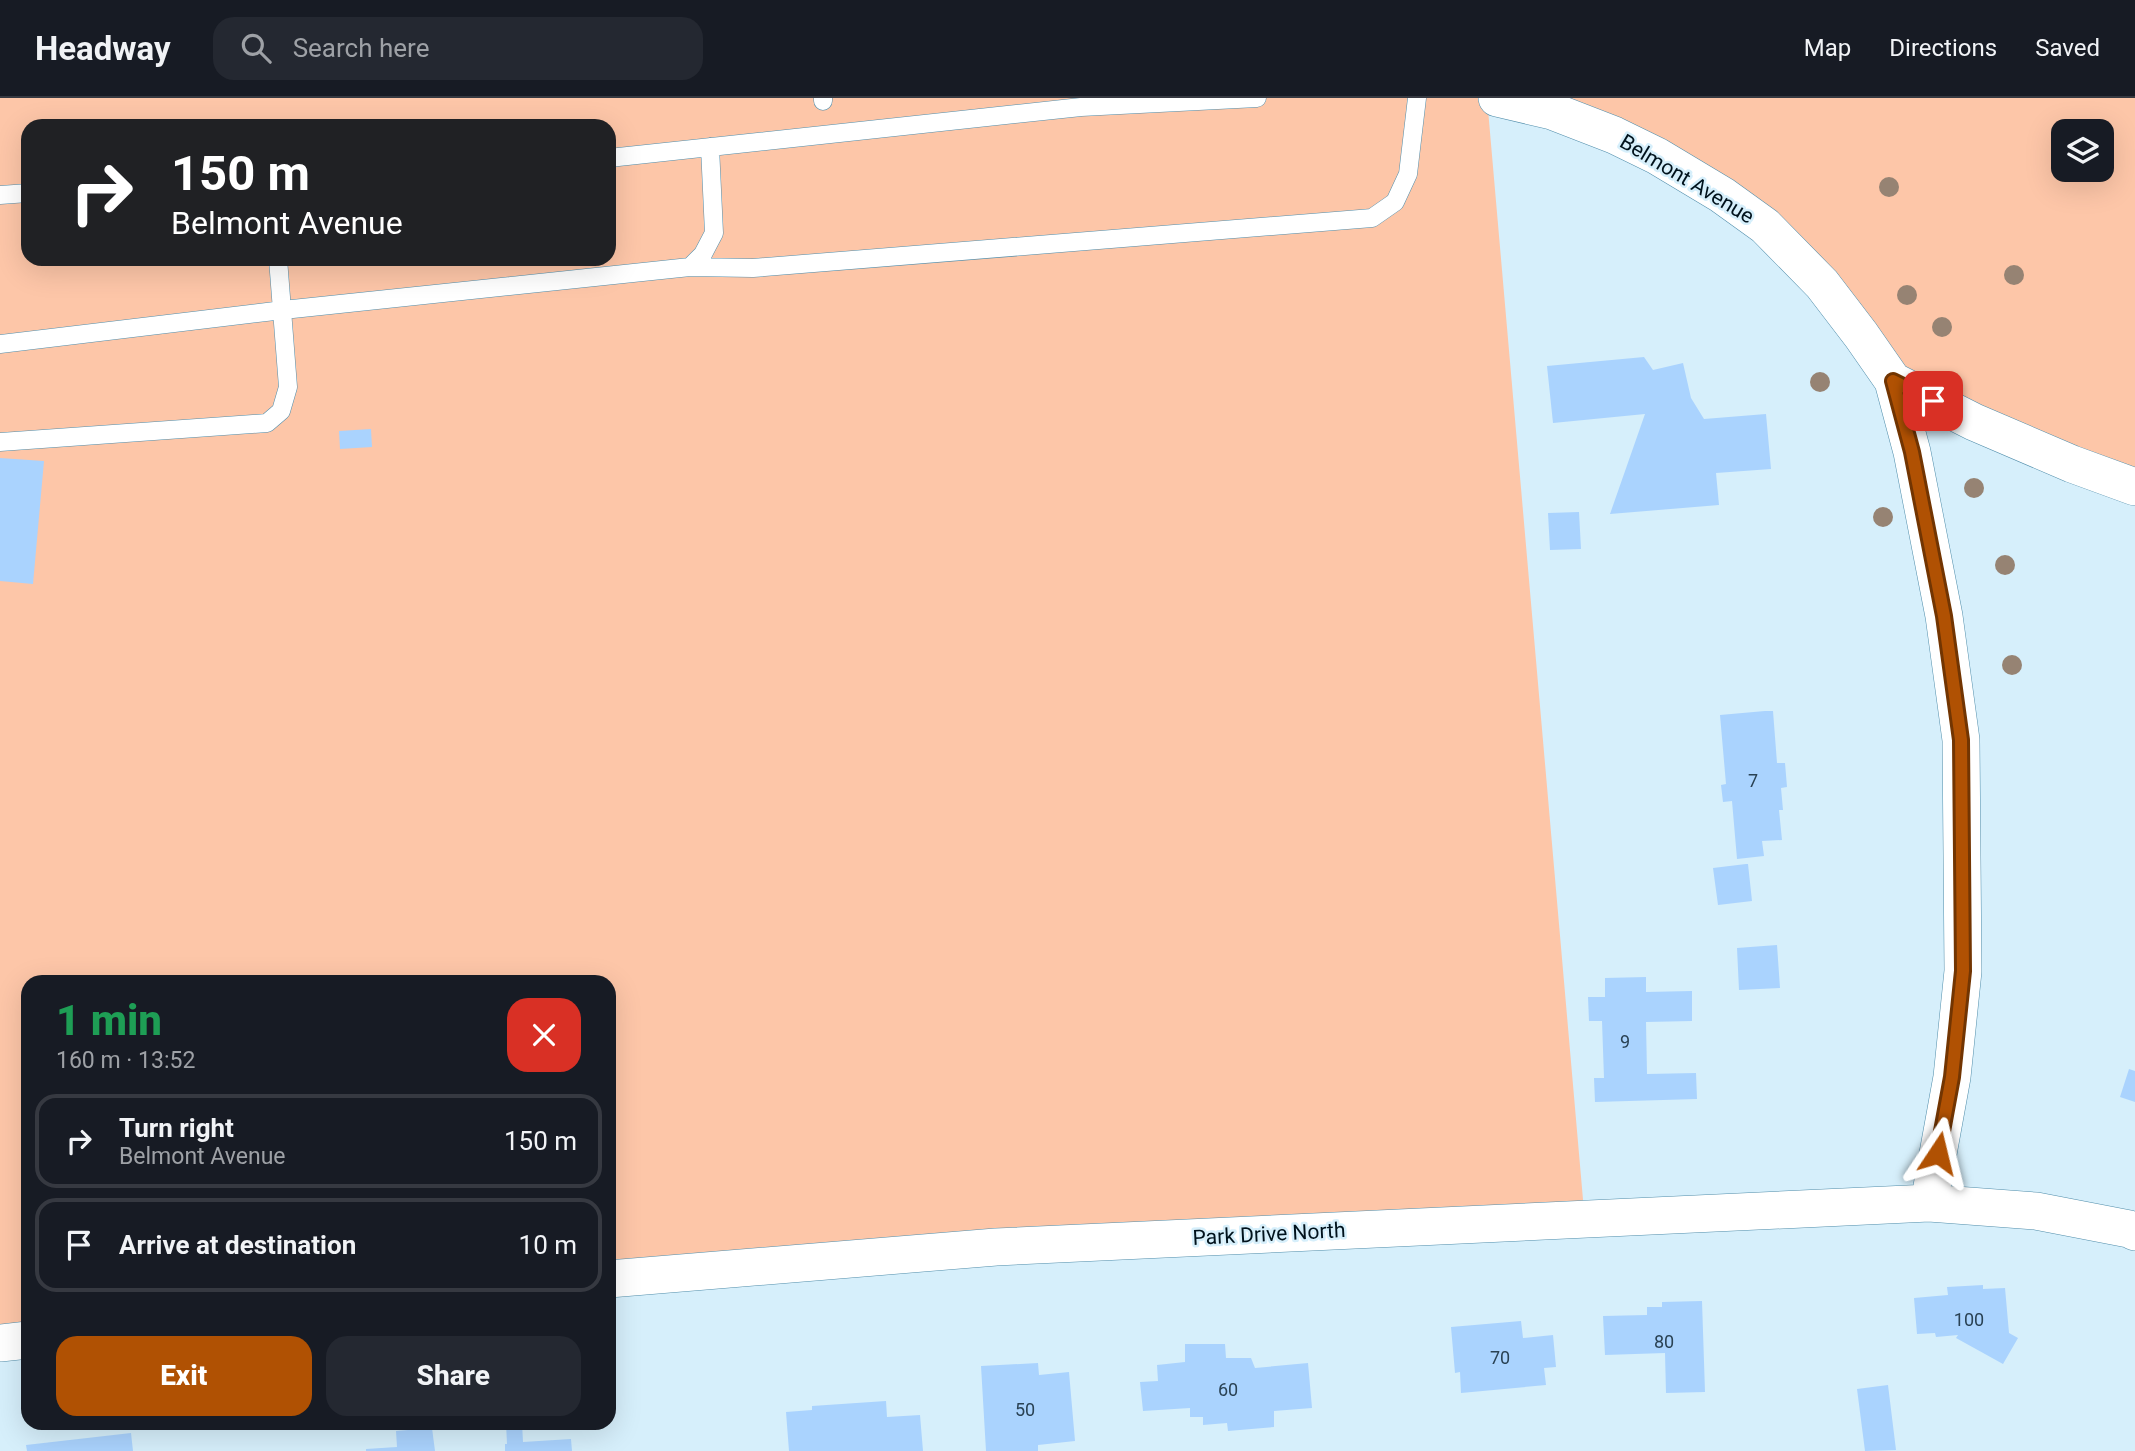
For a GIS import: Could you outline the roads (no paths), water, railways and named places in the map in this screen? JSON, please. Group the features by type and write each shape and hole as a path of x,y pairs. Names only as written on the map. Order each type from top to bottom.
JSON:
{"street":[{"name":"Belmont Avenue","path":"1497,98 1552,111 1614,135 1657,156 1765,226 1822,284 1893,381 1912,452 1944,616 1961,740 1963,971 1952,1077 1929,1203"},
{"name":"Belmont Avenue","path":"1893,381 1974,422 2072,464 2135,487"},
{"path":"1929,1203 2036,1211 2135,1232"},
{"name":"Park Drive North","path":"616,1278 996,1247 1929,1203"},
{"path":"0,1343 21,1341"}],"lane":[{"path":"616,157 1081,107 1257,98"},
{"path":"0,344 282,310 690,267 752,268 1372,218 1395,202 1408,174 1417,98"},
{"path":"690,267 703,254 714,233 710,147"},
{"path":"0,195 21,194"},
{"path":"0,442 267,423 281,411 288,387 279,266"}]}
